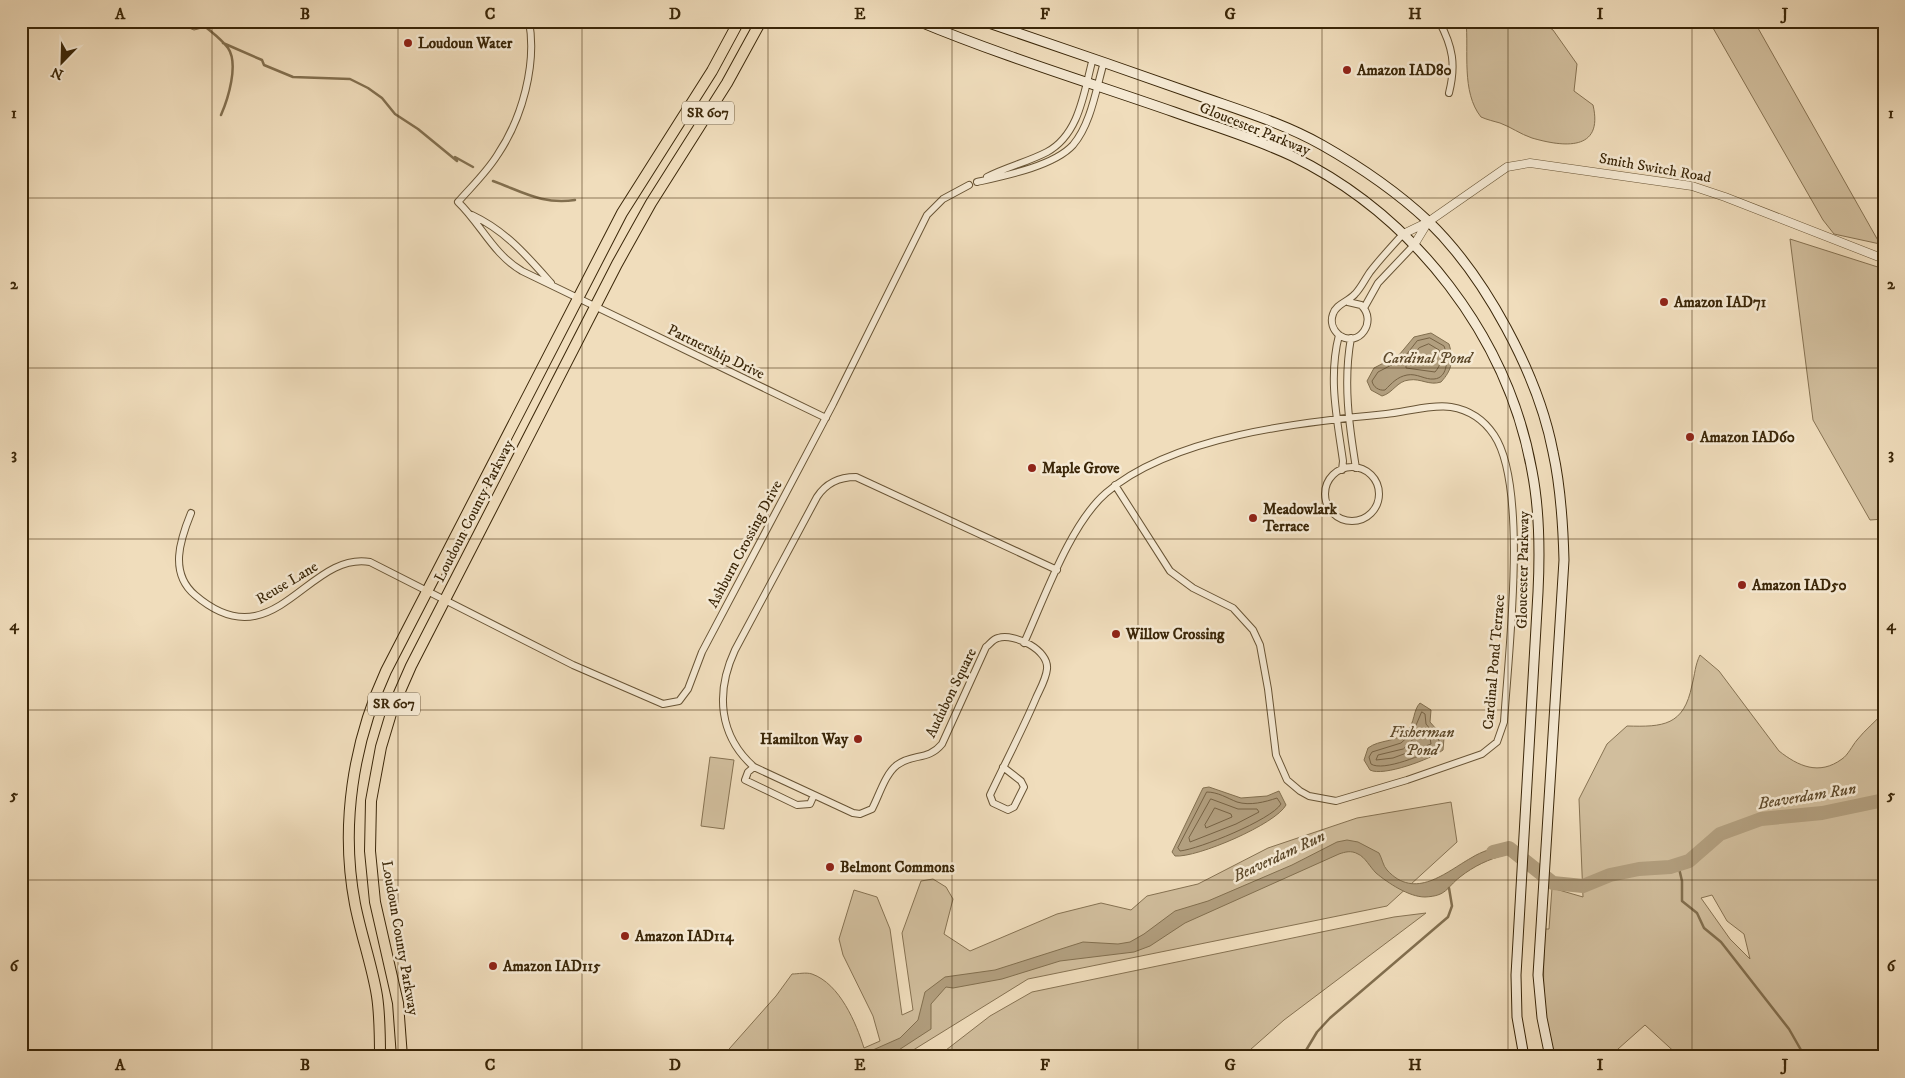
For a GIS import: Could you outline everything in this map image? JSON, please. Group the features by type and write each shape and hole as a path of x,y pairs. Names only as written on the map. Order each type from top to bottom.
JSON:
{"main road":[{"name":"Loudoun County Parkway","path":"380,1057 376,995 352,886 348,837 359,749 373,702 386,671 637,186 712,70 739,21"},
{"name":"Loudoun County Parkway","path":"402,1057 396,991 375,902 370,842 371,801 379,756 393,707 445,600 651,203 727,83 761,21"},
{"name":"Gloucester Parkway","path":"918,21 1217,127 1290,156 1353,193 1403,234 1440,273 1463,305 1496,361 1511,392 1532,470 1537,503 1540,562 1518,920 1517,1017 1524,1057"},
{"name":"Gloucester Parkway","path":"983,21 1244,112 1314,141 1371,176 1428,222 1470,270 1514,345 1533,386 1553,451 1560,491 1564,560 1540,924 1539,997 1545,1041 1550,1057"}],"street":[{"path":"529,21 531,58 514,125 497,156 458,202 471,215 492,246 512,265 552,284"},
{"path":"1439,21 1454,61 1449,94"},
{"path":"1093,58 1072,128 1061,142 1045,153 1008,167 977,182 1016,173 1056,157 1069,149 1082,131 1104,62"},
{"name":"Smith Switch Road","path":"1403,234 1428,222 1502,170 1515,164 1530,163 1692,186 1725,197 1884,260"},
{"name":"Ashburn Crossing Drive","path":"445,600 573,665 663,704 678,701 688,689 702,652 826,418 927,215 943,199 969,185"},
{"path":"471,215 486,221 513,241 552,284"},
{"name":"Smith Switch Road","path":"1414,245 1428,222"},
{"path":"1348,302 1403,234"},
{"path":"1364,308 1378,283 1414,245"},
{"name":"Partnership Drive","path":"552,284 596,308 826,418"},
{"path":"1348,302 1357,303 1364,308 1369,320 1367,328 1362,334 1351,338 1339,335 1333,326 1332,316 1339,305 1348,302"},
{"path":"1339,335 1333,366 1333,390 1343,462 1342,470"},
{"path":"1351,338 1346,364 1349,417 1356,468"},
{"name":"Cardinal Pond Terrace","path":"1024,643 1079,524 1087,513 1115,485 1166,458 1239,434 1336,418 1449,406 1476,416 1486,424 1499,443 1507,476 1513,522 1514,568 1504,722 1497,742 1482,754 1354,797 1336,801 1309,796 1287,780 1276,755 1260,645 1253,630 1233,608 1193,588 1170,571 1115,485"},
{"path":"1356,468 1370,475 1378,489 1379,497 1372,512 1359,521 1351,521 1336,516 1326,502 1326,486 1330,479 1342,470 1356,468"},
{"name":"Audubon Square","path":"1003,767 1021,781 1024,787 1014,807 1008,810 993,803 990,795 1003,767 1046,675 1047,667 1046,658 1024,643 1006,637 999,638 986,647 942,744 935,752 898,764 891,771 872,809 860,814 853,813 754,767 736,749 725,722 723,702 727,674 732,656 822,490 836,481 856,477 1057,570"},
{"name":"Reuse Lane","path":"190,513 179,551 181,574 194,594 228,614 251,617 266,612 340,566 362,561 378,565 445,600"},
{"path":"754,767 748,772 745,780 788,801 803,806 810,804 814,795"}],"shaded area":[{"path":"1466,21 1541,22 1553,30 1577,64 1574,91 1593,105 1595,120 1592,131 1587,138 1568,144 1544,141 1481,117 1475,107 1468,84"},
{"path":"1709,21 1754,21 1880,244 1834,234 1823,220"},
{"path":"1790,239 1884,269 1884,519 1870,520 1813,420"},
{"path":"1700,655 1719,671 1779,751 1801,765 1817,768 1825,767 1842,759 1860,736 1884,712 1884,1057 1680,1057 1645,1025 1609,1057 1555,1057 1550,1041 1545,1009 1545,929 1549,929 1552,888 1583,897 1579,799 1607,744 1627,726 1661,724 1670,721 1684,709","holes":["1712,895 1727,921 1744,934 1750,959 1730,939 1701,898"]},
{"path":"710,757 734,760 724,829 701,826"},
{"path":"1451,802 1457,842 1387,906 1028,979 902,1057 722,1057 776,996 792,974 812,974 831,986 846,1005 864,1048 880,1041 873,1016 843,955 839,939 854,890 877,897 890,929 902,1015 913,1010 902,933 921,881 933,879 946,887 953,899 944,934 970,951 1057,914 1101,903 1131,910 1147,896 1198,884 1268,848 1357,818"},
{"path":"1426,913 1284,1020 1242,1057 937,1057 990,1016 1032,992 1394,917"}],"water":[{"path":"171,21 206,21 206,27 194,30"},
{"name":"Cardinal Pond","path":"1431,333 1449,344 1451,350 1452,360 1450,369 1441,382 1405,381 1382,396 1371,390 1367,381 1374,368 1399,355 1414,337"},
{"name":"Fisherman Pond","path":"1420,703 1431,710 1430,722 1444,738 1443,750 1418,762 1396,769 1376,772 1370,770 1364,760 1368,748 1403,735 1410,728"},
{"path":"1209,787 1241,798 1267,796 1279,791 1286,805 1268,821 1235,838 1200,852 1175,856 1172,852 1201,792 1203,788"},
{"path":"1347,840 1358,842 1379,853 1384,866 1398,879 1408,883 1419,884 1441,876 1488,850 1507,844 1509,848 1505,855 1482,863 1465,873 1442,893 1425,897 1412,895 1393,885 1376,873 1361,855 1350,852 1341,853 1185,923 1150,946 1134,952 1060,961 1002,979 953,988 946,987 931,1004 931,1029 888,1057 857,1057 900,1038 918,1020 925,992 945,977 995,970 1083,942 1118,944 1130,942 1175,911 1208,901 1292,865 1337,842"}],"waterway":[{"path":"199,21 225,44 233,63 227,100 221,115"},
{"path":"223,43 262,60 264,65 293,77 350,79 368,88 382,98 395,114 418,129 457,161"},
{"path":"455,157 473,167"},
{"path":"493,181 543,199 553,201 575,200"},
{"name":"Beaverdam Run","path":"1493,852 1509,848 1553,883 1583,886 1610,875 1639,869 1670,867 1689,861 1720,834 1761,819 1822,813 1884,800"},
{"path":"1678,864 1682,881 1682,901 1697,913 1704,928 1721,942 1789,1029 1801,1050 1801,1057"},
{"path":"1302,1057 1317,1032 1330,1018 1448,917 1452,906 1449,888"}],"place":[{"name":"Loudoun Water","path":"408,43"},
{"name":"Amazon IAD80","path":"1347,70"},
{"name":"Amazon IAD71","path":"1664,302"},
{"name":"Amazon IAD60","path":"1690,437"},
{"name":"Maple Grove","path":"1032,468"},
{"name":"Meadowlark Terrace","path":"1253,518"},
{"name":"Amazon IAD50","path":"1742,585"},
{"name":"Willow Crossing","path":"1116,634"},
{"name":"Hamilton Way","path":"858,739"},
{"name":"Belmont Commons","path":"830,867"},
{"name":"Amazon IAD114","path":"625,936"},
{"name":"Amazon IAD115","path":"493,966"}]}
